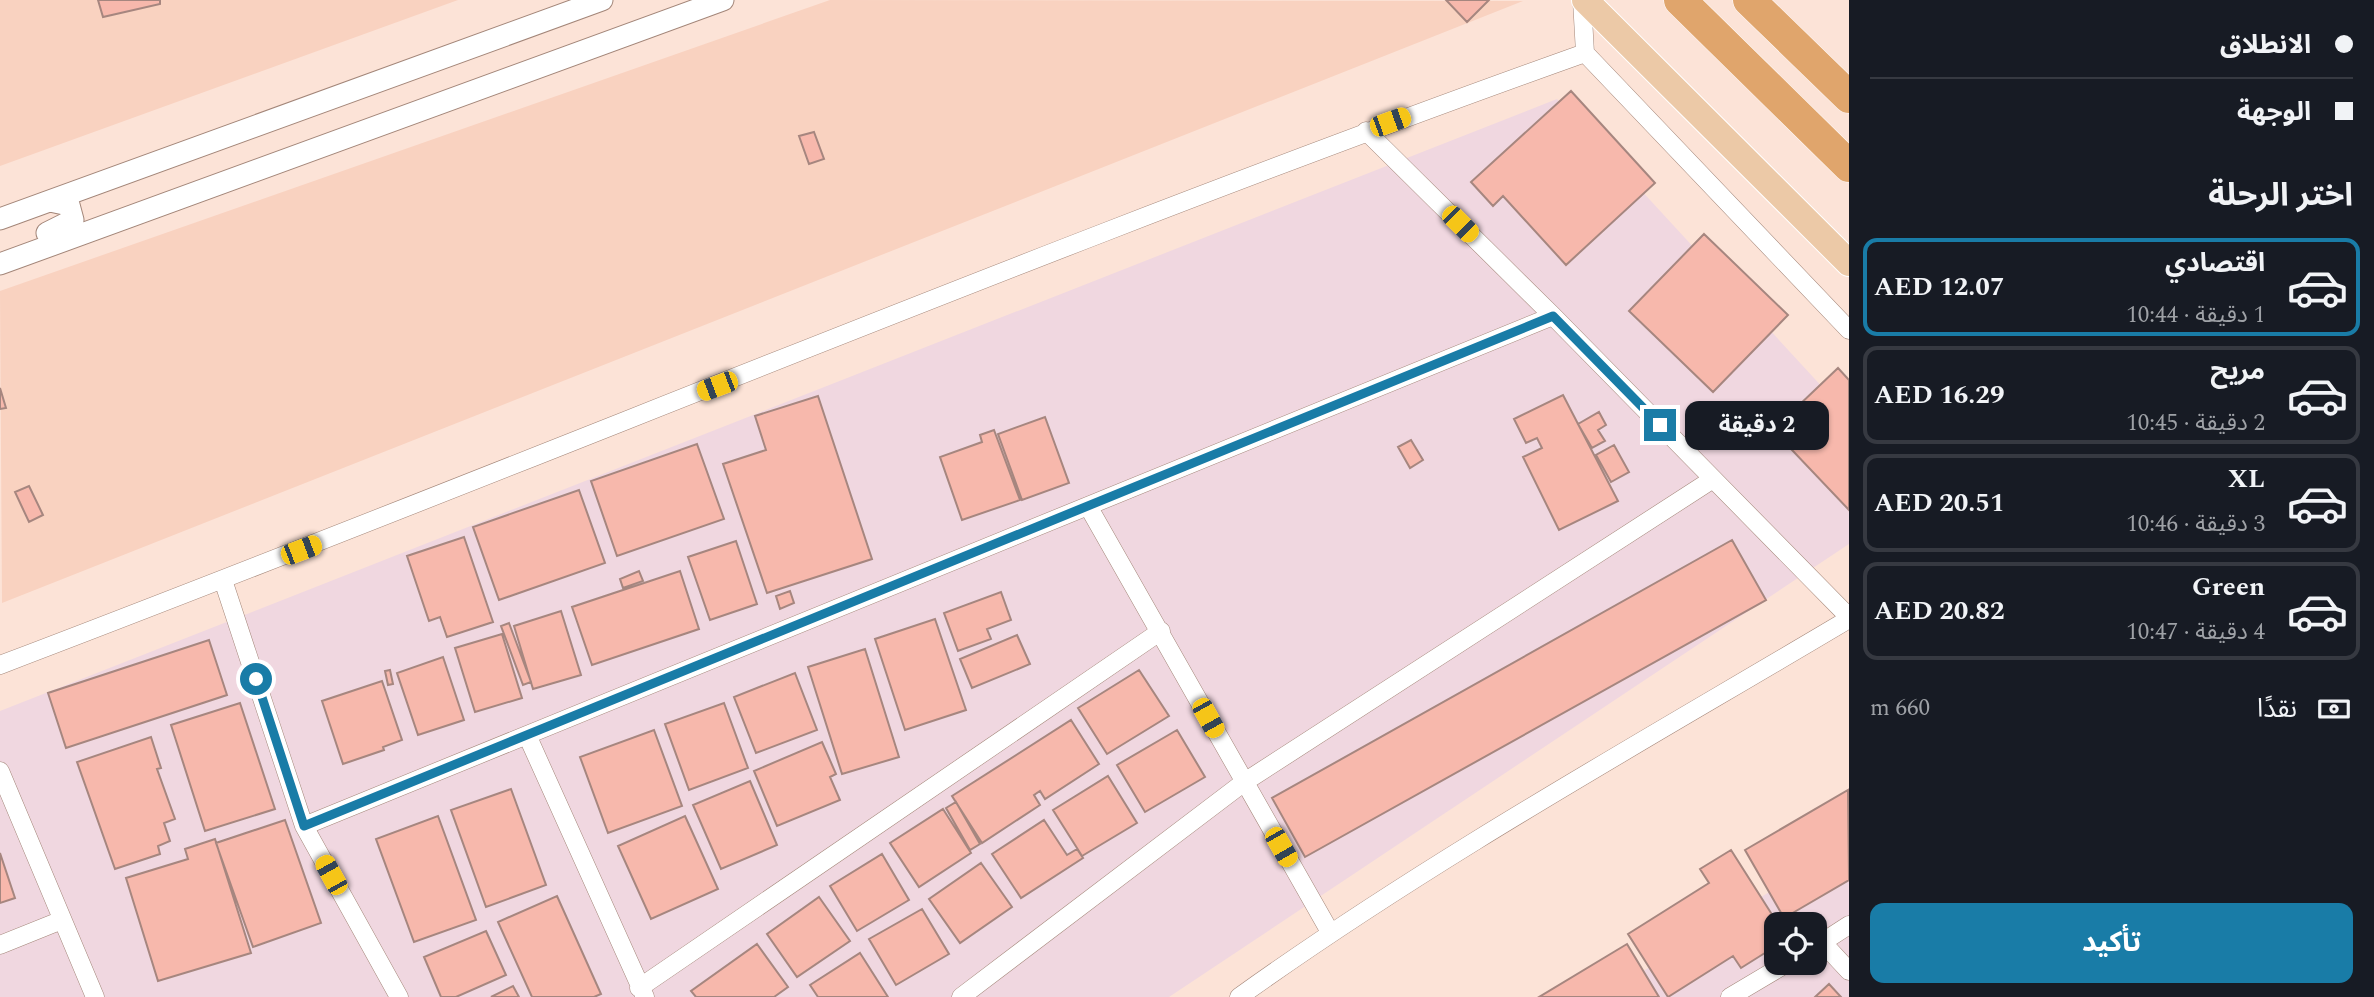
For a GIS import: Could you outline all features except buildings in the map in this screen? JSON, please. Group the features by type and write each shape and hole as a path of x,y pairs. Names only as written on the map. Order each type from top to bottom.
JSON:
{"highway":[{"path":"1680,0 1849,166"},
{"path":"1752,0 1782,33 1849,97"}],"main road":[{"path":"1584,0 1849,263"}],"street":[{"path":"0,219 602,0"},
{"path":"0,264 723,0"},
{"path":"1584,0 1585,53 1849,330"},
{"path":"0,665 1366,131 1585,53"},
{"path":"1239,997 1330,932 1849,618 1553,316 1366,131"},
{"path":"0,253 69,225 74,215 69,205 50,201"},
{"path":"304,826 1553,316"},
{"path":"961,997 1243,783 1713,479"},
{"path":"1088,506 1330,932"},
{"path":"223,580 304,826 399,997"},
{"path":"527,735 642,993 1161,631"},
{"path":"0,771 95,997"},
{"path":"0,945 62,920"},
{"path":"1827,940 1849,925"},
{"path":"1827,952 1849,971"},
{"path":"1730,997 1767,975"}],"shaded area":[{"path":"0,0 458,0 0,166"},
{"path":"830,0 1523,1 2,603 0,291"},
{"path":"1557,99 1849,416 1849,544 1169,997 0,997 0,711"},
{"path":"1849,842 1849,997 1602,997"}],"route":[{"path":"256,679 304,826 1553,316 1660,425"}]}
